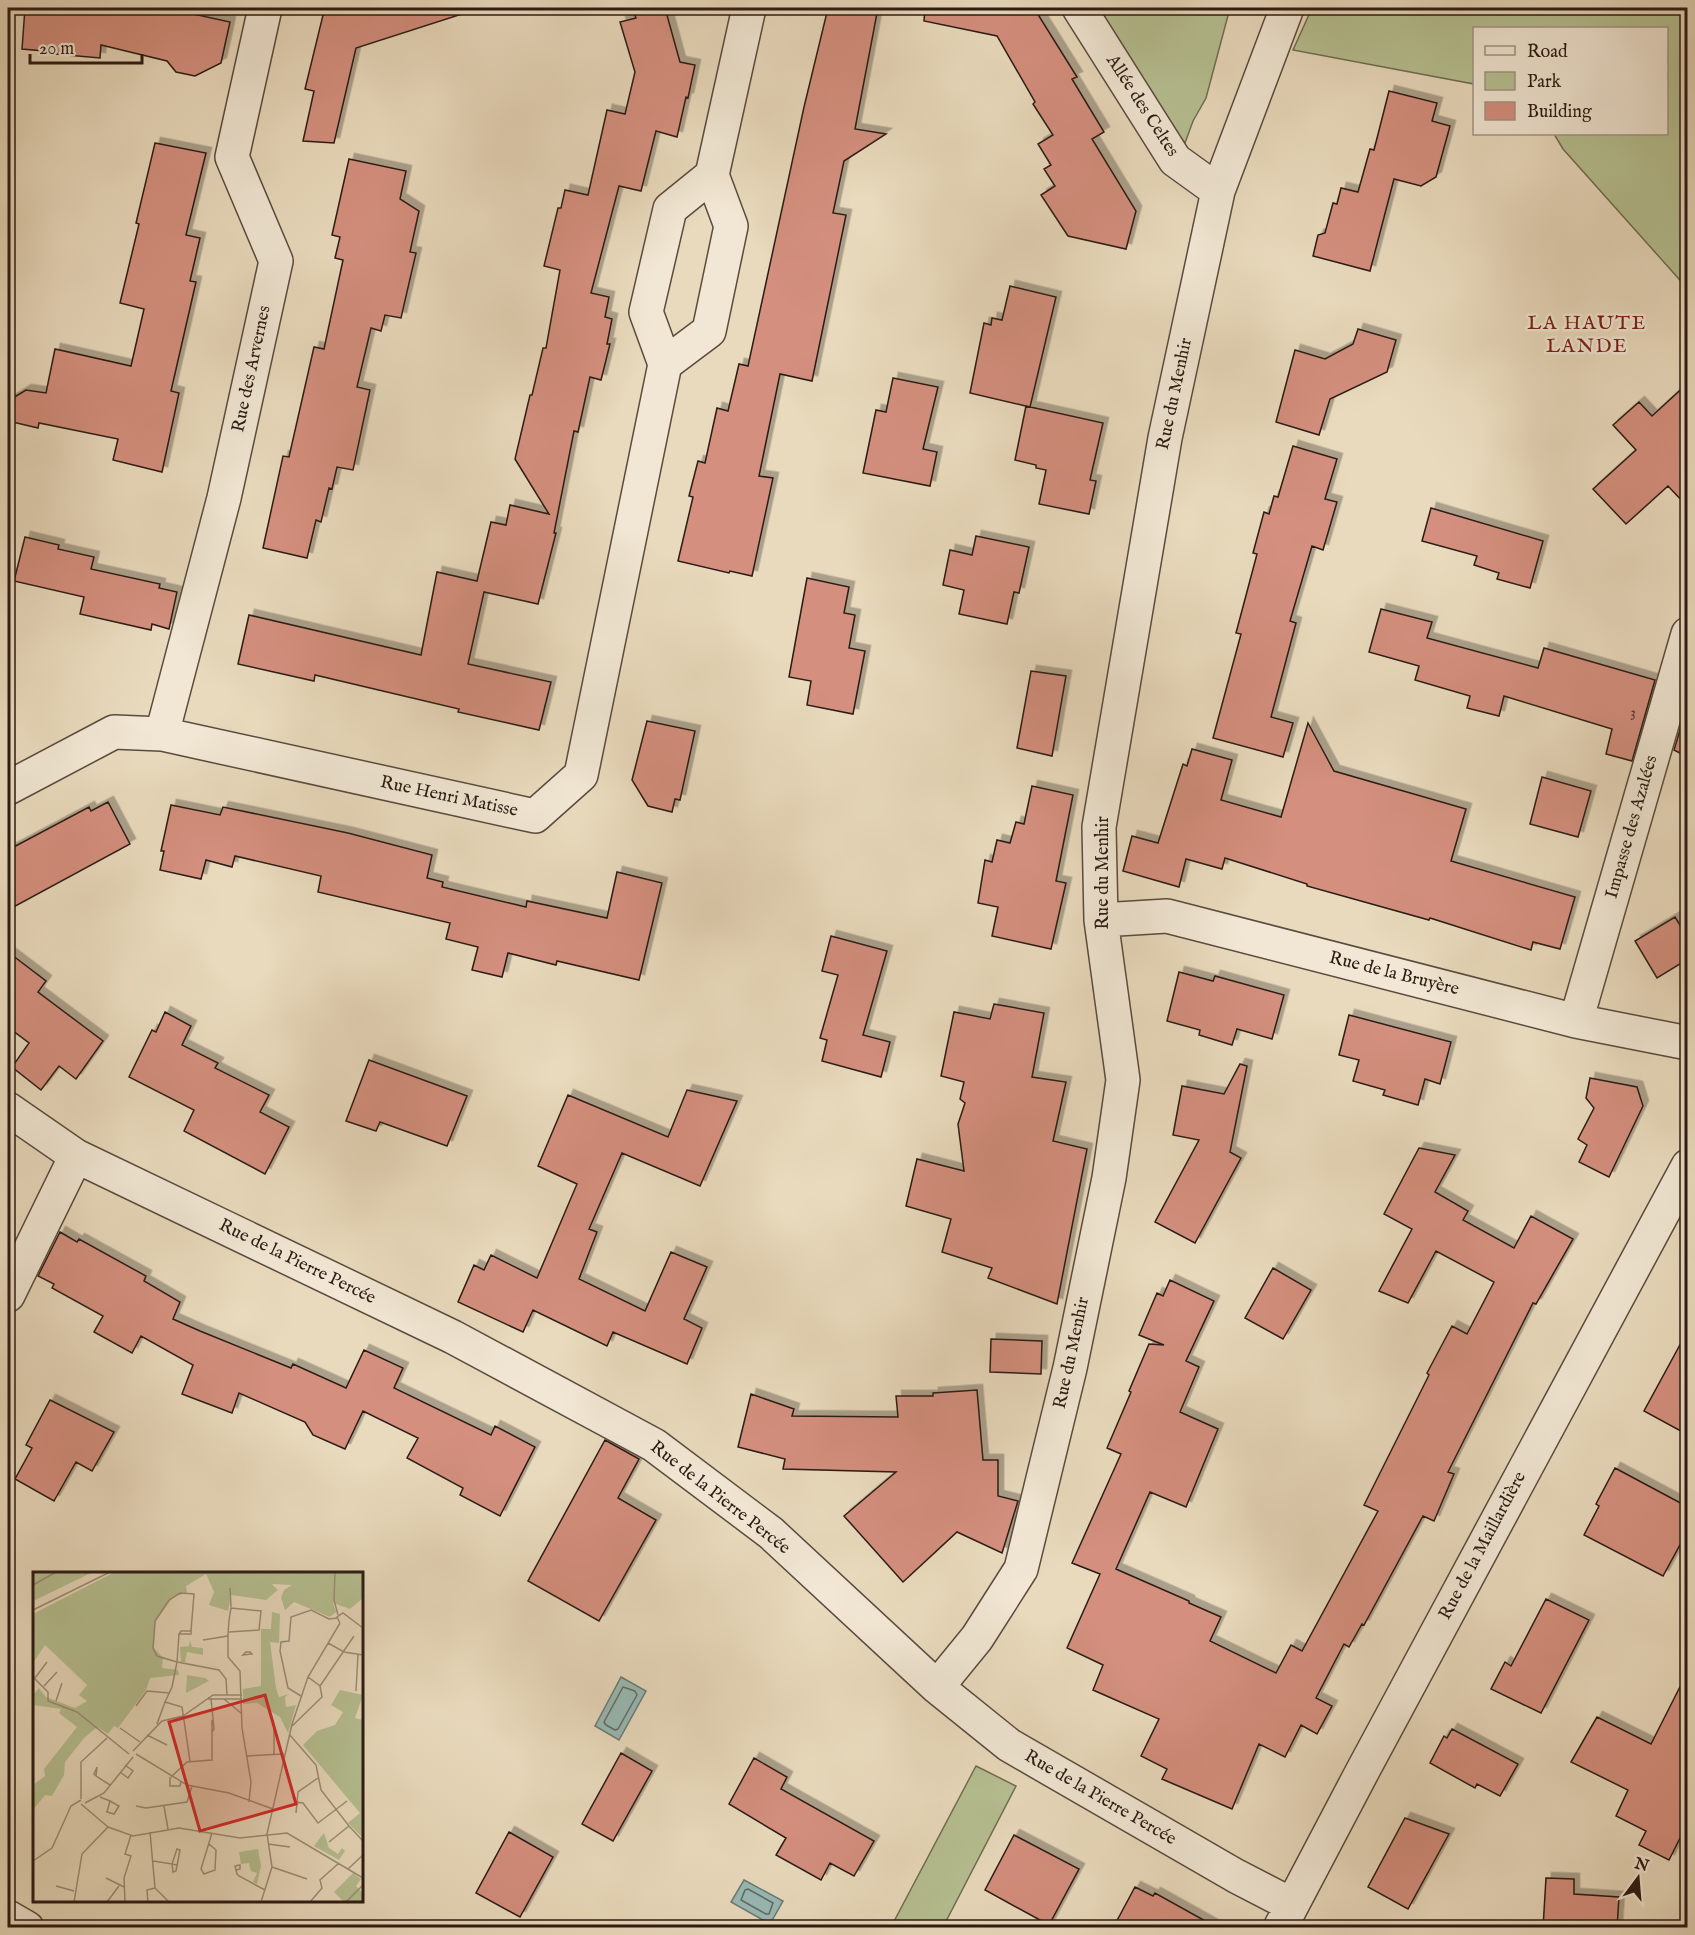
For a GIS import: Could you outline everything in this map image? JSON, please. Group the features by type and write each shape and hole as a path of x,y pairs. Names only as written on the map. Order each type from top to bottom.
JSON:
{"street":[{"name":"Rue des Arvernes","path":"162,734 224,498 276,261 232,157 265,8"},
{"path":"712,175 670,209 646,312 665,364 709,331 731,226 712,175 749,8"},
{"name":"Allée des Celtes","path":"1079,8 1175,160 1218,191"},
{"name":"Rue du Menhir","path":"937,1687 977,1638 1021,1569 1072,1357 1109,1178 1123,1080 1101,920 1100,827 1165,438 1218,191 1287,8"},
{"name":"Rue Henri Matisse","path":"8,788 114,732 162,734 535,816 581,775 665,364"},
{"name":"Impasse des Azalées","path":"1576,1021 1688,634"},
{"name":"Rue de la Bruyère","path":"1101,920 1167,916 1576,1021 1688,1043"},
{"name":"Rue de la Pierre Percée","path":"8,1109 76,1156 453,1337 654,1445 771,1533 937,1687 1009,1745 1236,1876 1286,1916"},
{"path":"8,1295 76,1156"},
{"name":"Rue de la Maillardière","path":"1286,1916 1688,1166"},
{"path":"8,1917 27,1928"}],"green space":[{"path":"1099,8 1230,8 1206,98 1193,121 1185,143 1173,128"},
{"path":"1312,8 1687,8 1687,288 1563,149 1555,135 1668,135 1668,27 1473,27 1473,84 1293,50"},
{"path":"976,1766 1016,1786 943,1927 891,1927"}],"water":[{"path":"621,1677 646,1691 619,1740 595,1726"},
{"path":"744,1880 783,1901 770,1924 731,1902"}],"building":[{"path":"25,8 185,8 184,12 230,22 221,63 195,76 176,72 167,61 101,45 100,58 22,49"},
{"path":"346,8 461,8 462,14 356,48 334,143 303,141 314,91 305,89 323,15"},
{"path":"632,8 665,8 680,62 695,65 688,98 686,97 677,137 656,131 641,191 619,186 591,293 609,297 605,317 612,319 607,344 610,344 601,380 590,377 578,432 574,431 554,533 556,533 538,604 484,592 468,664 551,682 539,730 458,712 459,709 315,675 314,681 238,664 249,615 421,655 437,572 477,581 491,522 506,525 510,505 549,514 515,459 543,348 546,348 560,270 544,266 558,208 561,208 565,190 588,195 607,110 625,114 635,72 620,22 636,18"},
{"path":"828,8 878,8 855,129 886,134 844,161 833,213 846,215 812,381 780,374 759,476 773,478 752,576 730,571 729,573 678,561 693,497 689,496 698,461 705,463 717,408 728,411 739,364 748,366 804,107"},
{"path":"925,8 1034,8 1077,77 1072,79 1104,132 1092,139 1136,211 1126,249 1068,236 1041,195 1055,186 1044,169 1051,165 1038,144 1053,135 1033,104 1035,102 997,36 924,21"},
{"path":"1389,91 1437,103 1432,121 1450,126 1436,177 1421,186 1394,179 1370,271 1313,256 1318,235 1325,233 1333,203 1337,204 1341,188 1358,192 1370,149 1374,150"},
{"path":"155,143 206,153 186,235 200,238 190,281 196,282 171,391 179,393 162,472 113,460 118,439 39,423 38,428 8,421 8,401 26,390 46,393 55,349 131,366 144,309 120,303"},
{"path":"349,159 406,171 400,199 419,211 410,252 416,253 401,318 385,315 381,331 371,328 357,387 370,390 353,470 337,467 332,489 329,488 321,522 316,520 307,558 263,548 283,456 289,457 314,347 324,349 343,260 335,258 340,237 332,235"},
{"path":"1010,286 1056,297 1030,407 970,393 984,323 991,325 992,318 1002,320"},
{"path":"1358,329 1396,340 1387,372 1330,399 1319,435 1276,422 1295,350 1325,359 1353,344"},
{"path":"893,378 938,387 923,449 937,452 930,486 863,473 876,410 886,412"},
{"path":"1688,383 1688,507 1668,486 1626,524 1593,489 1636,450 1613,425 1639,402 1652,416"},
{"path":"1026,406 1103,423 1090,480 1096,481 1089,514 1039,504 1046,470 1015,460"},
{"path":"1293,446 1337,459 1325,499 1337,502 1323,550 1312,546 1290,621 1296,623 1271,717 1293,723 1283,757 1213,738 1241,634 1236,633 1257,554 1253,553 1264,512 1269,514 1274,496 1278,497"},
{"path":"1431,508 1543,541 1530,588 1497,579 1499,573 1474,565 1477,556 1422,541"},
{"path":"976,536 1029,547 1019,593 1014,592 1007,624 959,614 964,590 943,585 950,550 972,555"},
{"path":"25,537 59,545 58,549 94,557 91,569 160,584 159,588 177,592 169,629 152,624 151,630 80,614 84,597 14,581"},
{"path":"807,578 849,587 844,613 855,615 849,648 865,651 853,714 807,705 811,681 789,677"},
{"path":"1381,609 1432,622 1427,638 1538,668 1544,648 1655,680 1632,761 1606,754 1612,729 1504,696 1499,716 1467,708 1470,696 1415,680 1419,666 1369,652"},
{"path":"1031,671 1066,676 1052,756 1017,748"},
{"path":"1688,703 1688,757 1674,750"},
{"path":"647,721 695,731 680,800 675,799 672,812 648,806 632,780"},
{"path":"1308,723 1334,771 1466,809 1451,861 1575,897 1560,949 1533,942 1531,950 1430,918 1429,920 1307,886 1307,884 1225,858 1222,869 1186,859 1179,887 1123,871 1132,836 1158,843 1183,764 1187,766 1192,749 1232,760 1221,800 1281,817"},
{"path":"1542,777 1591,791 1578,837 1530,824"},
{"path":"1032,786 1073,795 1056,881 1066,883 1051,949 992,936 998,907 978,903 985,860 992,862 997,840 1010,843 1016,822 1024,824"},
{"path":"108,802 130,844 8,910 8,850 89,807 91,811"},
{"path":"171,805 220,815 223,807 348,833 432,855 427,878 443,882 442,887 526,907 527,901 607,918 617,872 662,883 639,980 557,961 556,965 508,953 502,977 472,970 478,947 446,939 450,923 318,892 321,876 235,856 232,867 206,860 201,879 160,870 164,851 161,851"},
{"path":"1675,917 1688,938 1688,959 1657,978 1635,941"},
{"path":"831,936 887,951 863,1035 890,1042 881,1077 822,1061 827,1040 820,1038 838,975 822,971"},
{"path":"8,952 46,981 38,992 103,1041 76,1079 59,1066 41,1090 12,1067 29,1043 9,1028 8,1030"},
{"path":"1179,972 1213,981 1215,976 1284,995 1272,1039 1237,1029 1232,1045 1199,1035 1200,1030 1167,1021"},
{"path":"994,1004 1044,1013 1032,1077 1066,1082 1053,1141 1087,1149 1057,1304 988,1278 992,1268 942,1252 951,1219 906,1206 917,1159 964,1171 958,1124 965,1103 960,1099 964,1082 941,1076 954,1012 990,1019"},
{"path":"165,1012 191,1026 182,1045 218,1063 215,1068 269,1095 260,1112 289,1127 265,1174 184,1131 194,1110 129,1077 152,1030 156,1032"},
{"path":"1349,1015 1451,1042 1440,1084 1425,1079 1418,1105 1383,1095 1385,1090 1353,1081 1359,1060 1339,1055"},
{"path":"369,1060 467,1096 447,1146 380,1122 376,1131 346,1121"},
{"path":"1240,1064 1247,1066 1230,1152 1241,1158 1195,1243 1155,1222 1199,1140 1173,1135 1182,1086 1224,1094"},
{"path":"1590,1078 1637,1087 1643,1106 1609,1177 1579,1162 1587,1145 1578,1139 1594,1108 1586,1098"},
{"path":"687,1090 737,1101 700,1186 622,1153 589,1229 597,1232 579,1279 645,1311 671,1252 707,1267 684,1319 702,1328 687,1364 613,1332 607,1346 533,1310 523,1332 458,1302 474,1265 484,1270 491,1255 537,1278 577,1184 538,1166 568,1095 668,1137"},
{"path":"1419,1148 1455,1155 1435,1192 1468,1211 1463,1220 1514,1248 1531,1216 1573,1239 1536,1304 1533,1303 1448,1472 1454,1474 1434,1521 1423,1516 1364,1625 1362,1624 1349,1647 1344,1644 1316,1698 1332,1706 1317,1734 1301,1725 1285,1757 1259,1744 1232,1809 1162,1779 1167,1769 1141,1756 1159,1719 1093,1690 1103,1665 1067,1648 1100,1574 1072,1563 1121,1454 1107,1448 1131,1392 1129,1391 1149,1344 1164,1345 1139,1335 1157,1293 1163,1296 1170,1280 1214,1301 1186,1361 1199,1367 1180,1412 1218,1429 1186,1507 1150,1492 1116,1569 1221,1617 1210,1641 1276,1673 1291,1645 1302,1651 1378,1511 1364,1505 1429,1375 1427,1373 1452,1326 1467,1334 1494,1282 1436,1251 1408,1303 1379,1291 1412,1229 1384,1214"},
{"path":"60,1232 77,1242 79,1239 146,1276 144,1281 180,1302 173,1319 291,1368 293,1364 346,1388 364,1350 403,1368 394,1388 491,1435 495,1426 535,1447 500,1516 460,1495 463,1488 407,1458 418,1438 363,1411 345,1449 313,1435 305,1422 239,1393 232,1413 182,1394 193,1365 141,1336 132,1353 94,1332 103,1316 52,1288 54,1284 38,1276"},
{"path":"1273,1268 1311,1290 1283,1339 1245,1318"},
{"path":"1688,1330 1688,1435 1644,1411"},
{"path":"991,1339 1042,1341 1041,1374 990,1372"},
{"path":"977,1390 983,1460 998,1460 998,1496 1018,1501 1002,1553 957,1532 903,1582 844,1516 896,1472 783,1469 785,1459 738,1447 751,1394 794,1409 792,1416 898,1417 896,1396 933,1396 933,1393"},
{"path":"50,1400 114,1432 92,1471 76,1462 54,1501 15,1479 32,1448 26,1445"},
{"path":"605,1440 639,1459 618,1498 656,1520 599,1621 528,1581"},
{"path":"1615,1468 1688,1507 1688,1530 1663,1576 1584,1535 1599,1506 1596,1504"},
{"path":"1546,1599 1589,1620 1541,1713 1491,1689 1505,1662 1511,1666"},
{"path":"1688,1671 1688,1822 1669,1860 1639,1845 1646,1831 1616,1816 1628,1790 1571,1762 1597,1717 1651,1744"},
{"path":"1452,1729 1518,1764 1500,1796 1477,1784 1475,1788 1430,1763 1444,1736 1447,1738"},
{"path":"621,1753 652,1771 613,1841 582,1824"},
{"path":"754,1758 787,1777 781,1789 874,1841 854,1876 830,1863 821,1880 776,1855 786,1838 729,1804"},
{"path":"1405,1818 1449,1834 1408,1909 1368,1887"},
{"path":"509,1832 553,1857 520,1917 476,1893"},
{"path":"1014,1835 1079,1869 1049,1925 985,1890"},
{"path":"1546,1878 1574,1879 1574,1894 1619,1897 1617,1928 1543,1928"},
{"path":"1135,1887 1153,1896 1155,1893 1218,1928 1113,1928"}],"district":[{"name":"LA HAUTE LANDE","path":"1587,334"}]}
